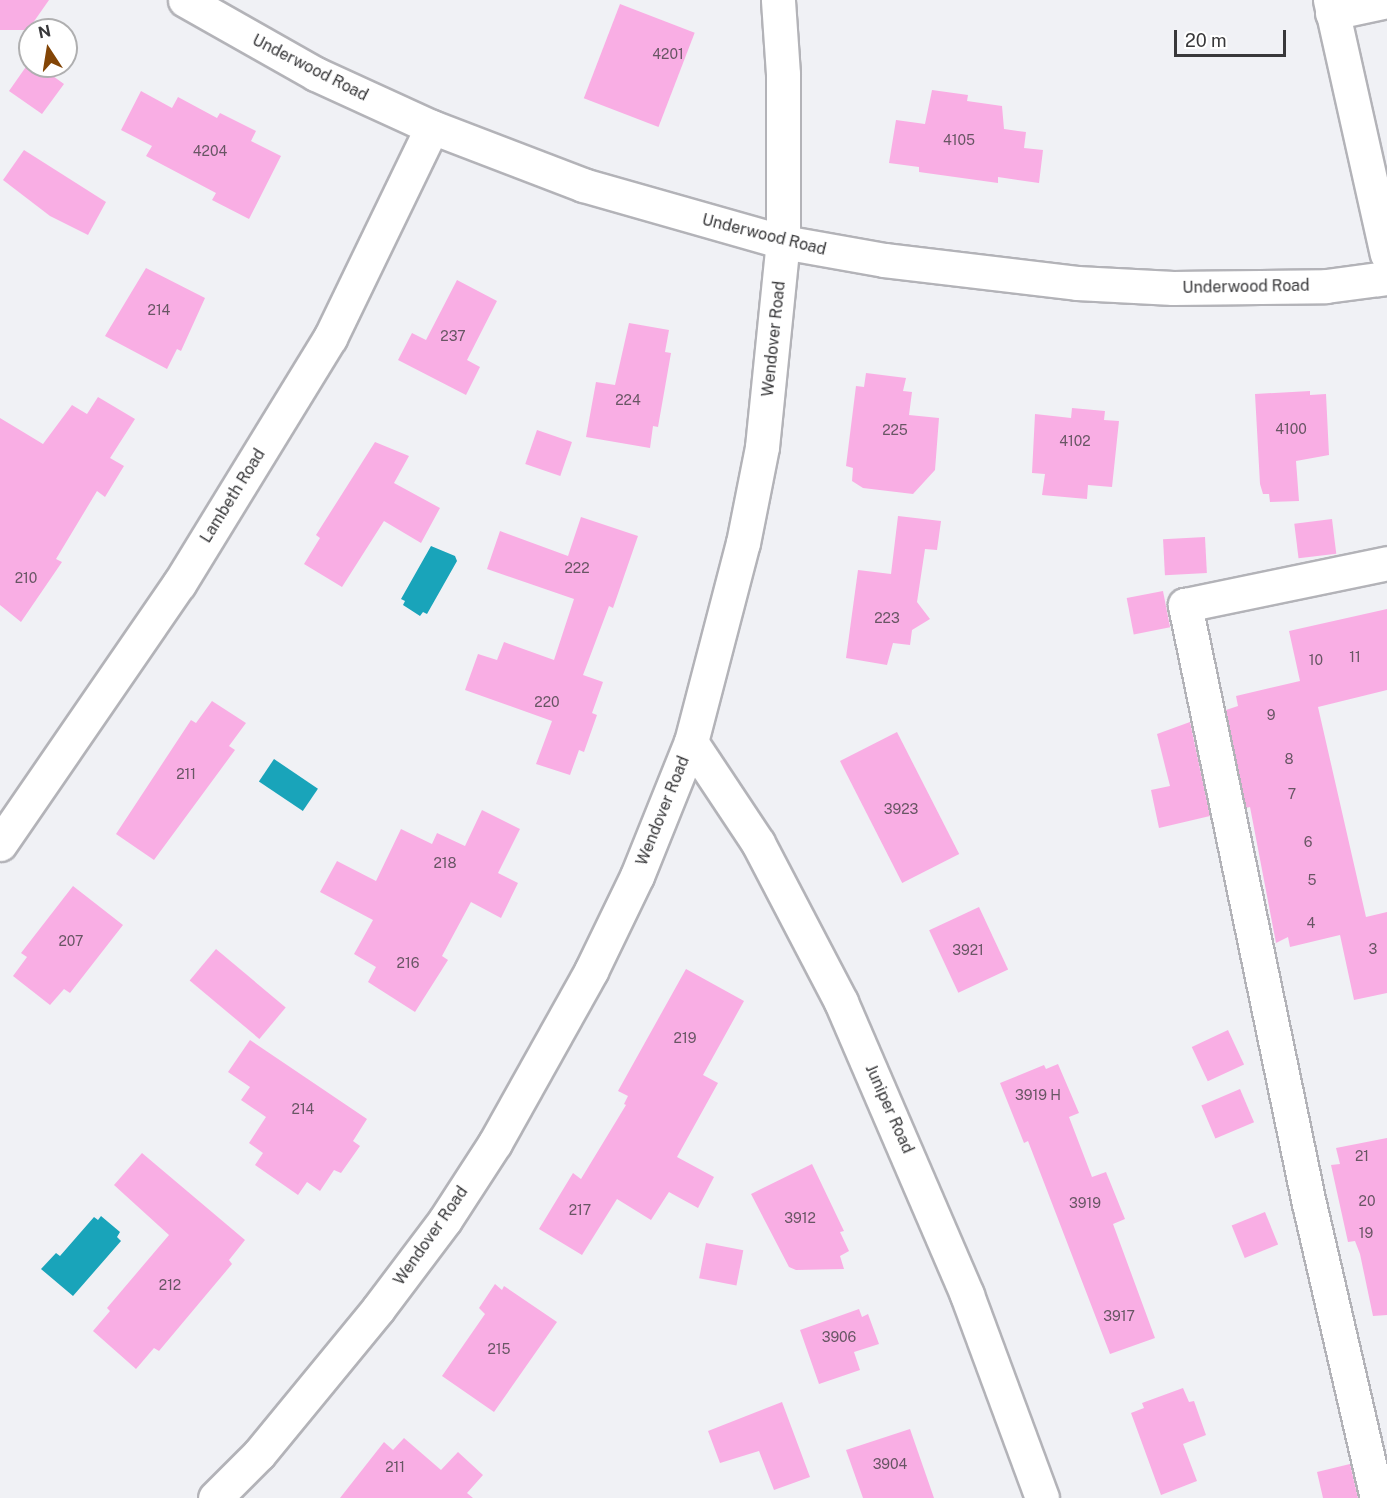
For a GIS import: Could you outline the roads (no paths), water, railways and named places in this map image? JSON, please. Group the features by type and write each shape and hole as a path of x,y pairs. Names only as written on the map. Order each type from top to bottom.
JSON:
{"street":[{"name":"Underwood Road","path":"185,0 316,74 432,127 583,185 783,242 884,260 1077,283 1173,288 1314,286 1387,278"},
{"name":"Wendover Road","path":"215,1498 259,1454 378,1309 445,1220 495,1143 591,971 637,876 691,742 742,543 762,447 783,242 783,74 778,0"},
{"path":"1387,1 1331,6 1387,254"},
{"name":"Lambeth Road","path":"0,844 179,584 330,338 432,127"},
{"path":"1377,1498 1309,1204 1185,604 1387,563"},
{"name":"Juniper Road","path":"691,742 758,843 841,1002 967,1296 1042,1498"}],"water":[{"path":"431,546 455,556 457,561 427,614 423,612 420,616 403,605 405,601 401,599"},
{"path":"274,759 318,789 303,811 259,781"},
{"path":"101,1216 120,1232 117,1237 121,1241 73,1296 41,1269 56,1253 60,1256 94,1217 98,1220"}]}
